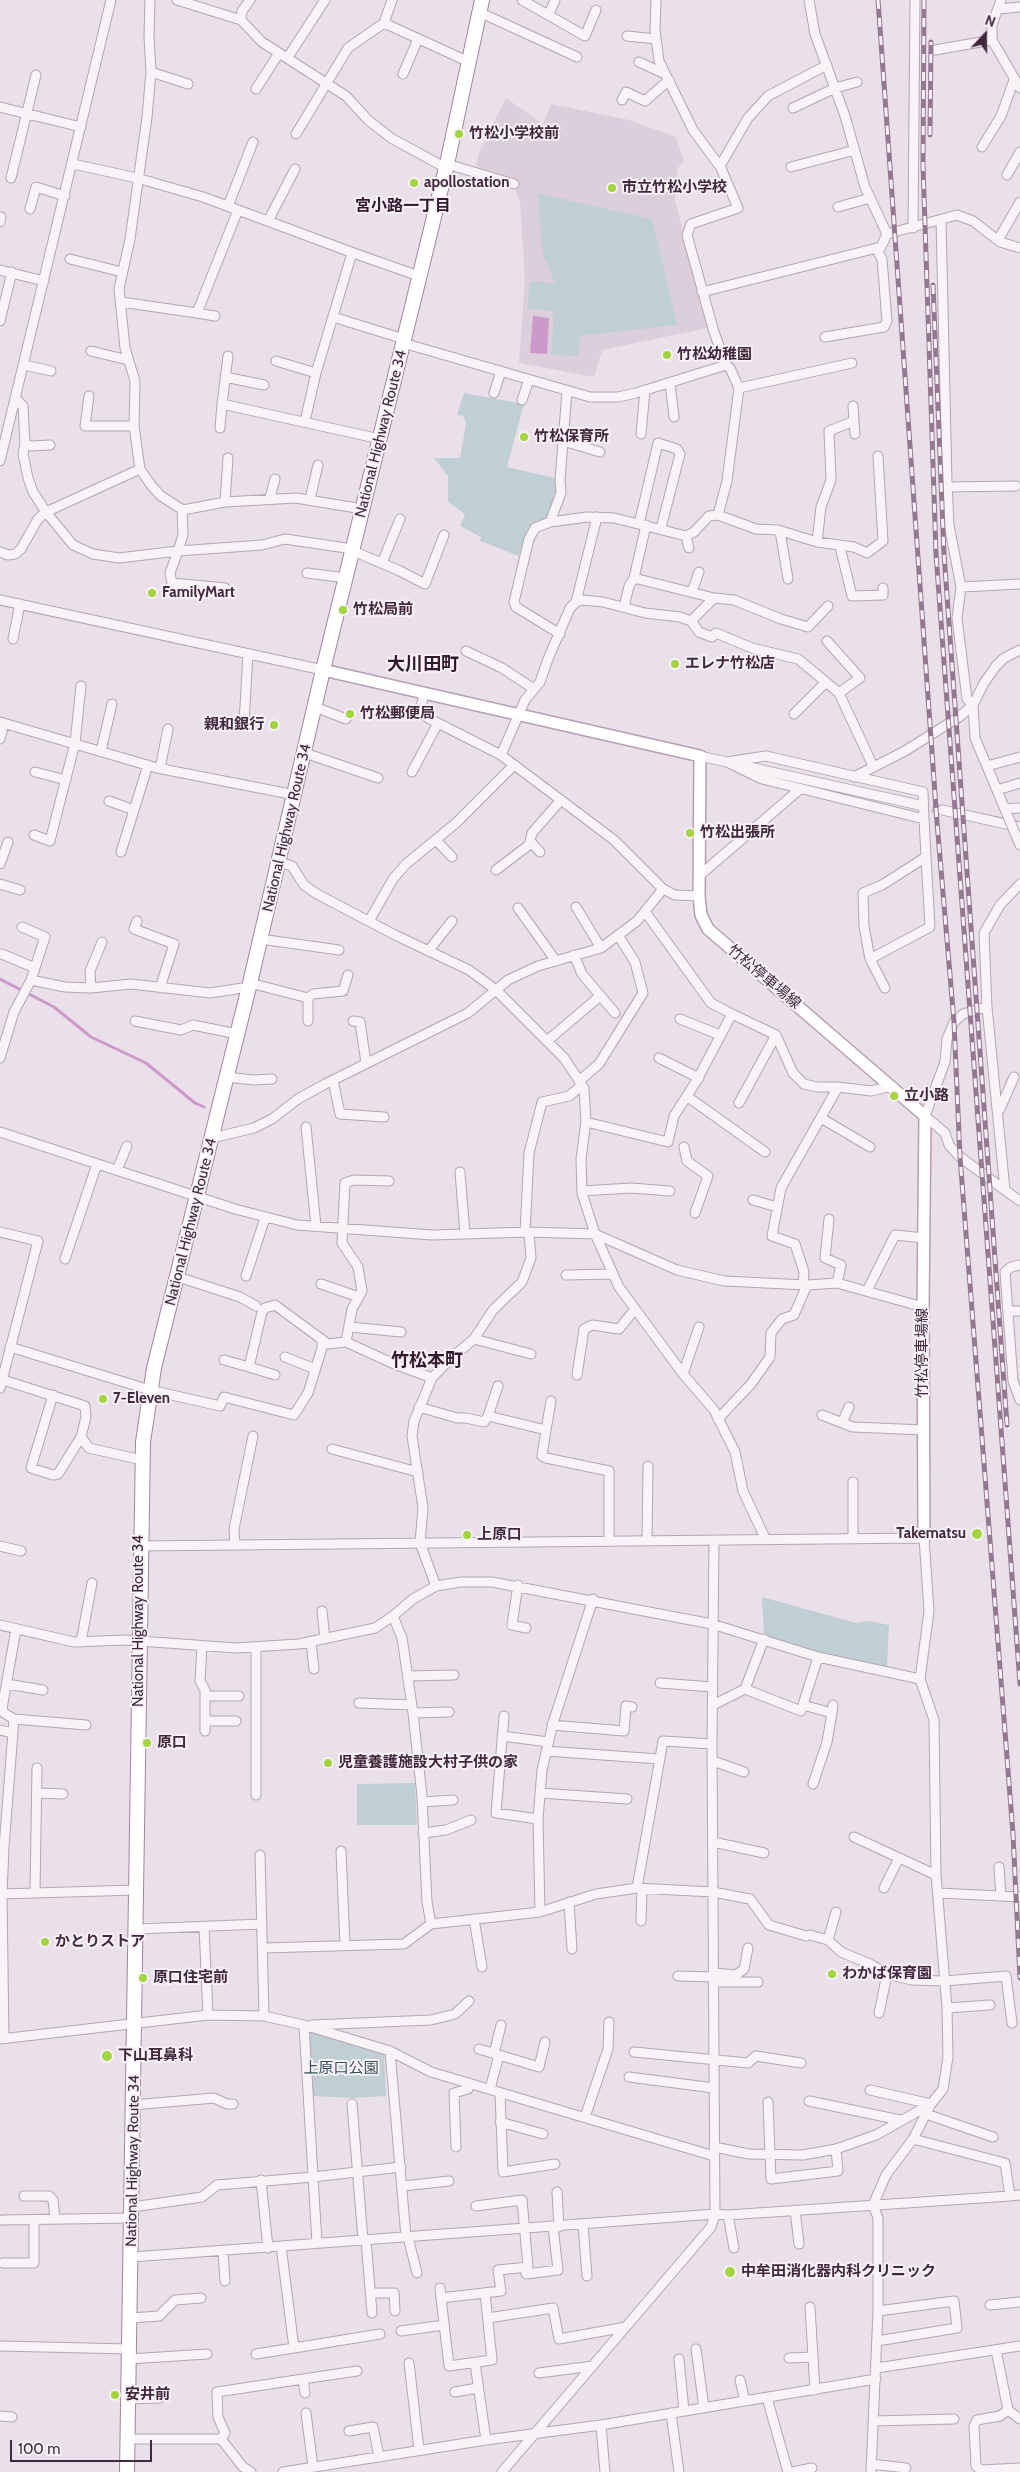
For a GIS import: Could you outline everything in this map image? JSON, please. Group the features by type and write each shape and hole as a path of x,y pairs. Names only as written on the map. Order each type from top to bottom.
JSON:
{"highway":[{"name":"National Highway Route 34","path":"127,2472 137,1929 140,1642 139,1546 142,1460 150,1390 279,862 323,670 447,166 480,6"}],"main road":[{"path":"323,670 700,756"},
{"name":"竹松停車場線","path":"700,756 699,876 701,915 708,929 926,1116 923,1306 924,1538"}],"street":[{"path":"0,461 3,437 24,364 111,0"},
{"path":"150,0 151,72 147,117 130,239 119,289 125,348 135,381 134,426 140,469 151,486 161,496 182,509 224,502 270,498 310,499 363,509"},
{"path":"177,0 241,20 262,42 327,82 346,96 368,120 391,138 447,166 514,184"},
{"path":"241,20 242,11 250,0"},
{"path":"288,57 325,0"},
{"path":"296,134 348,48 384,23 392,0"},
{"path":"522,0 585,36 596,10"},
{"path":"549,14 555,0"},
{"path":"656,0 656,39 659,61 693,130 720,166 738,208 691,224 687,235 702,292 726,365 730,368 740,388 727,481 718,515"},
{"path":"809,0 815,34 835,88 870,198 887,234"},
{"path":"914,228 915,0"},
{"path":"1020,7 1000,4 992,25 992,40 1020,88"},
{"path":"480,6 577,57"},
{"path":"384,23 468,62"},
{"path":"627,36 656,39"},
{"path":"404,74 418,39"},
{"path":"935,50 992,40"},
{"path":"256,89 279,53"},
{"path":"639,62 667,77"},
{"path":"720,166 748,118 768,96 827,65"},
{"path":"151,72 188,84"},
{"path":"11,178 11,157 26,114 36,75"},
{"path":"622,100 626,92 645,101 667,77"},
{"path":"982,147 1001,116 1014,80"},
{"path":"793,108 835,88 857,82"},
{"path":"0,107 81,127"},
{"path":"228,206 253,142"},
{"path":"791,167 855,150"},
{"path":"1007,176 1020,152"},
{"path":"73,164 138,178 228,206 352,253 420,276"},
{"path":"268,220 295,169"},
{"path":"28,205 36,187 65,196"},
{"path":"838,207 870,198"},
{"path":"998,240 1020,202"},
{"path":"197,313 238,210"},
{"path":"887,234 957,215 973,221 998,240 1020,248"},
{"path":"941,220 949,525 960,587 958,618 967,699 973,705 975,738 1019,842"},
{"path":"702,292 881,247 887,234"},
{"path":"825,337 884,327 887,321 882,260 876,248"},
{"path":"305,422 316,373 352,253"},
{"path":"70,259 122,272"},
{"path":"0,270 44,280"},
{"path":"0,321 12,272"},
{"path":"121,302 215,316"},
{"path":"333,317 529,380 590,397 618,397 726,365"},
{"path":"91,351 128,360"},
{"path":"220,428 228,356"},
{"path":"276,361 316,373"},
{"path":"740,388 852,363"},
{"path":"24,364 51,371"},
{"path":"494,393 501,371"},
{"path":"225,377 264,385"},
{"path":"522,400 529,380"},
{"path":"670,383 674,417"},
{"path":"641,434 645,390"},
{"path":"550,522 561,493 567,391"},
{"path":"89,396 81,426 134,426"},
{"path":"15,398 23,406 25,444 23,454 33,492 46,512 73,545 93,554 119,558 178,551 262,545 285,539 353,550 425,584 444,535"},
{"path":"222,404 380,438"},
{"path":"853,406 855,434"},
{"path":"817,542 821,506 831,480 828,430 854,421"},
{"path":"563,441 600,452"},
{"path":"624,607 629,586 634,578 642,524 658,443 677,448 680,454 661,528"},
{"path":"25,444 31,446 50,444"},
{"path":"560,634 516,607 514,602 531,533 535,528 550,522 597,517 614,518 661,528 686,536 694,532 709,516 718,515 756,528 780,531 840,547 854,547 868,553 884,540 878,456"},
{"path":"224,502 228,458"},
{"path":"310,499 318,465"},
{"path":"0,552 8,555 14,554 21,549 38,519 46,512 140,469"},
{"path":"270,498 275,479"},
{"path":"948,487 1016,486"},
{"path":"182,509 183,535 170,573 172,583 225,588"},
{"path":"576,602 597,517"},
{"path":"382,563 400,519"},
{"path":"780,531 788,579"},
{"path":"686,536 689,548"},
{"path":"840,547 852,596 883,595 883,588"},
{"path":"692,592 699,572"},
{"path":"307,573 346,578"},
{"path":"634,578 714,598 734,600 781,619 808,627 828,606"},
{"path":"960,587 1020,584"},
{"path":"691,622 714,598"},
{"path":"0,600 323,670"},
{"path":"501,755 519,716 524,700 540,682 570,608 576,602 582,600 596,601 645,613 680,617 691,622 699,632 712,637 716,633 752,648 798,659 839,693 873,766"},
{"path":"13,639 20,604"},
{"path":"827,641 860,678 839,693"},
{"path":"854,776 905,751 959,717 973,705 984,683 996,666 1004,658 1020,650"},
{"path":"466,651 502,668 534,689"},
{"path":"244,723 248,654"},
{"path":"794,714 826,682"},
{"path":"34,835 50,841 75,743 81,686"},
{"path":"424,693 420,712 501,755 614,840 663,889 675,895 700,896"},
{"path":"101,751 112,704"},
{"path":"315,707 346,719"},
{"path":"0,739 2,723 160,768 295,795"},
{"path":"412,772 438,723"},
{"path":"160,768 168,729"},
{"path":"305,753 378,778"},
{"path":"700,756 919,805"},
{"path":"727,762 766,756 923,792 930,927 870,959"},
{"path":"987,766 1020,757"},
{"path":"727,762 762,779 924,819"},
{"path":"120,852 148,765"},
{"path":"369,921 393,879 406,864 474,807 514,765"},
{"path":"35,772 66,780"},
{"path":"997,790 1020,783"},
{"path":"699,876 800,789"},
{"path":"496,870 529,846 532,833 561,800"},
{"path":"109,801 134,810"},
{"path":"1006,811 1020,808"},
{"path":"942,810 1020,827"},
{"path":"436,840 452,857"},
{"path":"530,841 540,852"},
{"path":"0,864 8,842"},
{"path":"886,988 870,959 864,926 862,893 882,885 926,857"},
{"path":"279,862 292,866 304,885 317,894 395,936 469,970 496,990 564,1058 581,1083 586,1122 581,1159 582,1191 595,1234 619,1287 683,1374 714,1410 735,1452 744,1491 766,1540"},
{"path":"0,884 20,890"},
{"path":"1005,1190 987,1007 984,933 1000,905 1020,884"},
{"path":"212,1138 254,1128 272,1120 298,1099 468,1013 508,980 556,961 601,948 646,913 663,889"},
{"path":"576,907 601,948"},
{"path":"518,908 556,961"},
{"path":"646,913 711,1002 776,1035 793,1073 804,1084 817,1088 838,1087 871,1091 892,1086"},
{"path":"429,950 452,921"},
{"path":"1,1052 14,1012 35,968 45,937 22,927"},
{"path":"134,929 163,935 174,944 160,988"},
{"path":"436,1586 420,1543 424,1508 412,1436 414,1421 432,1378 450,1359 474,1339 493,1310 522,1282 531,1258 527,1232 529,1154 542,1102 569,1096 599,1064 643,993 635,962 618,935"},
{"path":"260,939 339,950"},
{"path":"91,988 90,971 102,942"},
{"path":"2,954 35,968"},
{"path":"574,955 582,974 614,1014"},
{"path":"308,998 313,994 343,991 348,975"},
{"path":"27,987 91,988 132,984 210,993 249,985 308,998"},
{"path":"547,1041 600,996"},
{"path":"308,998 308,1021"},
{"path":"987,1007 963,1014 954,1022 947,1038 945,1062 926,1116 945,1133 949,1145 960,1157 1020,1201"},
{"path":"668,1142 674,1116 699,1078 732,1014"},
{"path":"680,1019 720,1035"},
{"path":"135,1021 181,1030 193,1025 237,1034"},
{"path":"360,1021 366,1063"},
{"path":"739,1103 776,1035"},
{"path":"659,1058 699,1078"},
{"path":"226,1077 254,1080 272,1079"},
{"path":"995,1079 1017,1077"},
{"path":"998,1112 1017,1077"},
{"path":"333,1080 340,1114 384,1118"},
{"path":"718,1419 751,1384 770,1357 771,1333 782,1319 794,1315 805,1285 804,1272 795,1244 772,1236 781,1188 838,1087"},
{"path":"688,1096 765,1152"},
{"path":"821,1118 870,1147"},
{"path":"586,1122 686,1148 687,1162 708,1176 695,1213"},
{"path":"306,1127 316,1226"},
{"path":"0,1132 265,1218 343,1229 432,1235 527,1232 595,1234 678,1270 724,1281 805,1285 837,1283 923,1306"},
{"path":"117,1170 127,1146"},
{"path":"65,1259 96,1164"},
{"path":"460,1172 465,1234"},
{"path":"346,1342 352,1309 362,1291 358,1266 342,1243 345,1183 354,1180 389,1182"},
{"path":"582,1191 631,1188 670,1190"},
{"path":"753,1200 777,1207"},
{"path":"246,1276 265,1218"},
{"path":"829,1219 825,1258 841,1265 837,1283"},
{"path":"0,1232 38,1241 1,1382 52,1395 85,1406 86,1417 81,1437 58,1474 53,1475 31,1468 52,1395"},
{"path":"867,1291 895,1235 924,1238"},
{"path":"1020,1265 1011,1267 1005,1272 1008,1311 1016,1356 1013,1381 1020,1400"},
{"path":"566,1275 613,1274"},
{"path":"178,1277 240,1297 256,1306"},
{"path":"321,1284 359,1297"},
{"path":"249,1367 262,1312 265,1308 275,1305 322,1340 334,1344 346,1342 392,1363 432,1378"},
{"path":"577,1375 584,1330 592,1325 619,1329 635,1309"},
{"path":"1008,1311 1020,1311"},
{"path":"350,1327 401,1332"},
{"path":"683,1374 699,1327"},
{"path":"474,1339 531,1354"},
{"path":"10,1347 150,1390 220,1406 224,1397 294,1415 308,1393 322,1348 322,1340"},
{"path":"285,1357 315,1369"},
{"path":"224,1360 275,1375"},
{"path":"419,1407 456,1418 484,1422 488,1416 498,1386"},
{"path":"551,1401 542,1456 609,1471 609,1540"},
{"path":"842,1423 849,1407"},
{"path":"822,1415 853,1427 924,1430"},
{"path":"488,1416 546,1430"},
{"path":"235,1544 234,1529 253,1436"},
{"path":"81,1437 88,1448 142,1460"},
{"path":"332,1449 418,1472"},
{"path":"647,1540 648,1466"},
{"path":"853,1482 853,1539"},
{"path":"139,1546 924,1538 929,1611 920,1679 934,1720 936,1875 939,1893 947,2008 948,2057 942,2089 931,2104 913,2139 886,2174 873,2205 878,2218 878,2310 877,2368 871,2468 906,2468"},
{"path":"502,2472 711,2227 716,2214 712,1744 714,1540"},
{"path":"0,1546 22,1551"},
{"path":"0,1625 81,1642 126,1640 202,1646 256,1646 311,1642 375,1628 413,1599 436,1586 461,1582 492,1582 592,1599 712,1624 818,1656 920,1679"},
{"path":"81,1642 92,1584"},
{"path":"518,1585 512,1626 526,1628"},
{"path":"540,1912 538,1819 547,1747 552,1725 592,1599"},
{"path":"322,1611 325,1639"},
{"path":"393,1616 402,1638 408,1676 422,1802 427,1902 431,1924"},
{"path":"16,1629 2,1709 4,1713 14,1719 86,1725"},
{"path":"712,1705 744,1689 764,1639"},
{"path":"311,1642 314,1669"},
{"path":"202,1646 200,1681 205,1696 205,1731"},
{"path":"256,1646 256,1794"},
{"path":"744,1689 801,1711 818,1656"},
{"path":"408,1676 454,1675"},
{"path":"660,1683 712,1687"},
{"path":"7,1684 43,1690"},
{"path":"205,1696 239,1696"},
{"path":"360,1702 449,1712"},
{"path":"803,1705 832,1709 827,1742 813,1784"},
{"path":"552,1725 624,1731 625,1706"},
{"path":"504,1716 496,1813 538,1819"},
{"path":"14,1719 4,1802 2,1847 2,2039 208,2015 264,2016 304,2025 390,2051 432,2072 585,2117 714,2152 803,2155 836,2149 876,2135 931,2104"},
{"path":"205,1721 236,1721"},
{"path":"0,1730 13,1733"},
{"path":"502,1736 547,1747 659,1758"},
{"path":"641,1921 639,1888 662,1741 712,1744"},
{"path":"713,1761 744,1772"},
{"path":"35,1893 37,1768"},
{"path":"38,1793 62,1794"},
{"path":"540,1793 627,1799"},
{"path":"422,1802 453,1800"},
{"path":"423,1833 446,1830 471,1820"},
{"path":"854,1837 936,1875"},
{"path":"713,1842 764,1853"},
{"path":"341,1852 345,1945"},
{"path":"260,1855 264,1948 264,2016"},
{"path":"884,1888 899,1858"},
{"path":"998,1867 1002,1896"},
{"path":"264,1948 404,1944 431,1924 540,1912 596,1894 639,1888 713,1892 750,1899 769,1925 828,1940 841,1952 872,1965 887,1974 912,1980 944,1981 1006,1976 1012,2023"},
{"path":"1,1894 136,1890"},
{"path":"939,1893 1020,1897"},
{"path":"569,1902 572,1948"},
{"path":"828,1940 836,1912"},
{"path":"474,1919 482,1967"},
{"path":"137,1929 262,1924"},
{"path":"204,1927 208,2015"},
{"path":"714,1977 736,1975 744,1969 748,1948"},
{"path":"879,2013 887,1974"},
{"path":"678,1976 714,1977 758,1982"},
{"path":"304,2025 431,2020 455,2014 469,2000"},
{"path":"947,2008 990,2005"},
{"path":"585,2117 608,2049 609,2022"},
{"path":"304,2025 318,2243"},
{"path":"490,2089 501,2025"},
{"path":"479,2049 542,2068 545,2042"},
{"path":"390,2051 407,2237 417,2273"},
{"path":"634,2052 748,2063 756,2056 801,2063"},
{"path":"629,2077 714,2088"},
{"path":"456,2147 454,2093 468,2089 469,2083"},
{"path":"870,2090 931,2104"},
{"path":"500,2092 503,2172 555,2164"},
{"path":"134,2105 214,2098 227,2104 233,2104"},
{"path":"809,2101 900,2120"},
{"path":"768,2102 771,2179 838,2171 836,2149"},
{"path":"352,2104 372,2313"},
{"path":"926,2114 993,2137"},
{"path":"500,2122 543,2134"},
{"path":"913,2139 1005,2163 1010,2196"},
{"path":"2,2220 55,2219 132,2213 202,2197 217,2185 358,2173 401,2167"},
{"path":"261,2180 268,2248"},
{"path":"402,2186 448,2181"},
{"path":"526,2274 558,2270 557,2192"},
{"path":"132,2257 716,2214 728,2215 1020,2195"},
{"path":"24,2196 49,2196 53,2200 55,2219"},
{"path":"441,2298 501,2290 498,2270 528,2267 522,2200 476,2206"},
{"path":"795,2210 799,2244"},
{"path":"728,2215 734,2248"},
{"path":"3,2263 34,2263 39,2247 34,2220"},
{"path":"583,2225 587,2276"},
{"path":"281,2246 294,2348"},
{"path":"223,2251 225,2282"},
{"path":"440,2288 449,2366 492,2360 485,2293"},
{"path":"371,2293 394,2292 395,2311"},
{"path":"131,2318 159,2316 176,2300 201,2298"},
{"path":"877,2341 957,2328 954,2300 878,2310"},
{"path":"990,2305 1020,2302"},
{"path":"810,2307 815,2390"},
{"path":"488,2318 553,2308 559,2338 626,2327"},
{"path":"401,2331 444,2325"},
{"path":"256,2354 380,2334"},
{"path":"0,2346 129,2354 207,2354"},
{"path":"877,2368 1020,2346"},
{"path":"696,2349 704,2408"},
{"path":"996,2350 1008,2410 1020,2419"},
{"path":"789,2358 813,2357"},
{"path":"679,2360 684,2411"},
{"path":"409,2363 419,2450"},
{"path":"475,2363 486,2440"},
{"path":"539,2373 593,2366"},
{"path":"221,2439 225,2433 218,2417 217,2388 357,2371"},
{"path":"303,2379 305,2393"},
{"path":"283,2472 486,2440 602,2425 876,2379"},
{"path":"740,2380 745,2401"},
{"path":"455,2392 478,2388"},
{"path":"128,2398 160,2398"},
{"path":"768,2398 788,2472"},
{"path":"1008,2410 1000,2416 977,2420 974,2426 976,2466 981,2470 1020,2468"},
{"path":"306,2413 316,2468"},
{"path":"671,2413 680,2472"},
{"path":"0,2416 12,2417"},
{"path":"873,2421 954,2419"},
{"path":"602,2425 605,2472"},
{"path":"349,2431 378,2427 379,2456"},
{"path":"128,2439 221,2439"},
{"path":"221,2439 243,2467 251,2472"},
{"path":"793,2472 812,2468"}],"shaded area":[{"path":"506,98 543,124 551,104 629,120 676,137 684,161 677,169 675,200 708,328 602,350 594,377 519,363 525,280 520,203 515,189 517,180 476,166 479,153"},
{"path":"533,316 549,318 547,354 530,353"}],"green space":[{"path":"537,193 652,219 677,325 580,336 578,356 551,355 554,311 527,309 530,281 555,283 543,254"},
{"path":"464,393 524,404 507,467 555,478 557,494 546,520 531,529 526,535 519,556 480,541 481,537 460,526 465,514 448,502 448,476 434,458 460,458 466,424 463,416 457,415"},
{"path":"762,1597 856,1623 869,1621 889,1625 887,1668 819,1653 764,1635"},
{"path":"415,1783 417,1825 357,1825 357,1784"},
{"name":"上原口公園","path":"308,2030 384,2053 386,2096 353,2098 312,2096"}],"waterway":[{"path":"0,979 54,1007 91,1037 146,1063 195,1103 204,1107"}],"tunnel":[{"path":"919,805 942,810"}],"railway":[{"path":"878,0 937,822 954,1022 960,1157 1013,1834 1020,1978"},
{"path":"924,0 923,165 936,554 1020,1684"},
{"path":"930,135 931,42"},
{"path":"933,285 944,554 1007,1425"}],"place":[{"name":"竹松小学校前","path":"459,134"},
{"name":"apollostation","path":"414,183"},
{"name":"市立竹松小学校","path":"612,188"},
{"name":"竹松幼稚園","path":"667,355"},
{"name":"竹松保育所","path":"524,437"},
{"name":"FamilyMart","path":"152,593"},
{"name":"竹松局前","path":"343,610"},
{"name":"エレナ竹松店","path":"675,664"},
{"name":"竹松郵便局","path":"350,714"},
{"name":"親和銀行","path":"274,725"},
{"name":"竹松出張所","path":"690,833"},
{"name":"立小路","path":"894,1096"},
{"name":"7-Eleven","path":"103,1399"},
{"name":"Takematsu","path":"977,1534"},
{"name":"上原口","path":"467,1535"},
{"name":"原口","path":"147,1743"},
{"name":"児童養護施設大村子供の家","path":"328,1763"},
{"name":"かとりストア","path":"45,1942"},
{"name":"わかば保育園","path":"832,1974"},
{"name":"原口住宅前","path":"143,1978"},
{"name":"下山耳鼻科","path":"107,2056"},
{"name":"中牟田消化器内科クリニック","path":"730,2272"},
{"name":"安井前","path":"115,2395"}],"district":[{"name":"宮小路一丁目","path":"403,206"},
{"name":"大川田町","path":"423,665"},
{"name":"竹松本町","path":"427,1361"}]}
